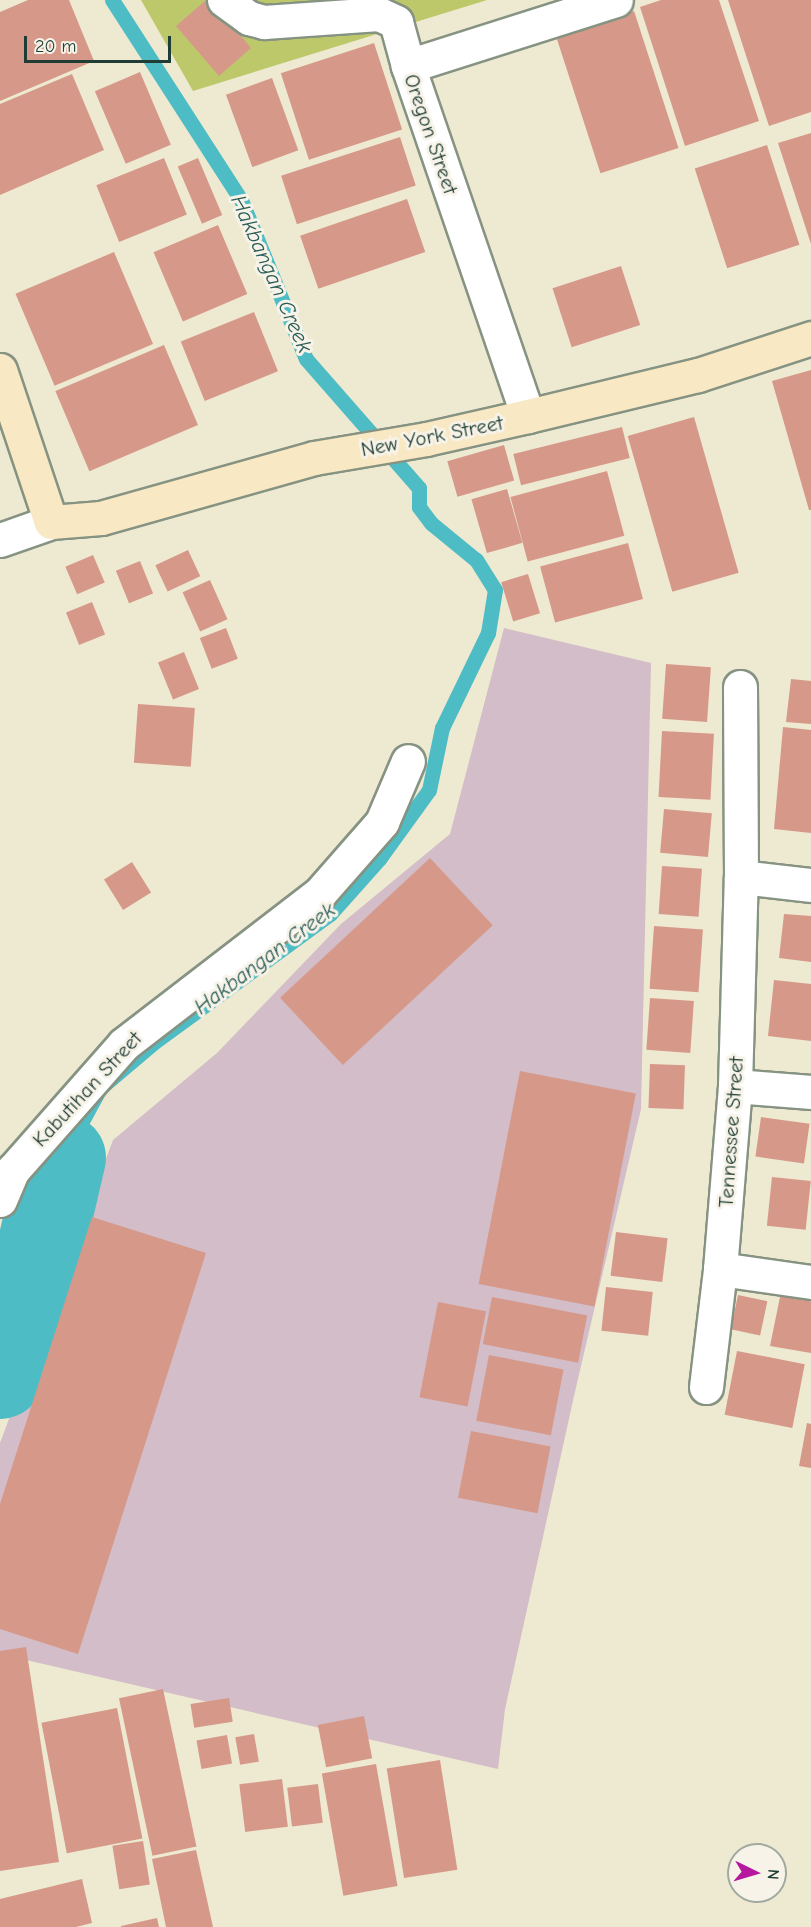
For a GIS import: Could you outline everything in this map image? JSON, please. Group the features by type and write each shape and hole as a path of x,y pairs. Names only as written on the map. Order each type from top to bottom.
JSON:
{"street":[{"name":"Oregon Street","path":"224,0 249,18 264,22 379,14 396,22 408,66 528,416"},
{"path":"408,66 616,0"},
{"name":"New York Street","path":"51,522 101,518 314,458 426,439 528,416 698,375 811,339"},
{"path":"0,370 51,522 0,540"},
{"name":"Tennessee Street","path":"706,1387 720,1269 735,1086 741,877 740,687"},
{"name":"Kabutihan Street","path":"0,1200 13,1170 124,1044 319,894 382,822 408,760"},
{"path":"741,877 811,885"},
{"path":"735,1086 811,1092"},
{"path":"720,1269 811,1282"}],"shaded area":[{"path":"504,628 651,663 641,1109 574,1396 505,1709 498,1769 0,1654 0,1443 113,1140 217,1053 341,924 450,834"}],"green space":[{"path":"141,0 487,0 193,91"}],"building":[{"path":"28,0 69,0 94,61 0,101 0,12"},
{"path":"206,0 211,0 251,48 219,76 176,26"},
{"path":"661,0 719,0 759,121 685,146 640,7"},
{"path":"728,0 811,0 811,112 769,126"},
{"path":"634,11 678,148 601,173 556,36"},
{"path":"374,43 402,130 309,160 281,73"},
{"path":"140,72 171,145 126,164 95,91"},
{"path":"72,74 104,150 0,195 0,104"},
{"path":"272,78 298,150 252,167 226,95"},
{"path":"811,133 811,244 778,143"},
{"path":"400,137 416,186 297,224 281,176"},
{"path":"767,145 799,245 727,268 695,168"},
{"path":"164,158 187,215 119,242 96,185"},
{"path":"198,158 222,215 202,224 178,167"},
{"path":"407,199 425,252 318,289 300,236"},
{"path":"218,225 247,294 183,321 154,252"},
{"path":"114,252 153,344 55,386 16,294"},
{"path":"621,266 640,325 572,347 553,288"},
{"path":"254,312 278,371 205,401 181,342"},
{"path":"164,345 198,425 89,471 55,391"},
{"path":"811,370 811,510 809,510 772,381"},
{"path":"694,417 739,573 672,592 628,436"},
{"path":"622,427 630,458 521,485 513,454"},
{"path":"504,445 514,481 457,497 447,461"},
{"path":"607,471 624,536 528,562 510,497"},
{"path":"507,489 522,543 487,553 471,499"},
{"path":"628,543 643,599 555,623 540,567"},
{"path":"188,550 200,576 168,591 155,565"},
{"path":"93,555 105,583 77,594 65,567"},
{"path":"140,561 153,593 129,603 116,571"},
{"path":"528,574 540,613 513,621 501,582"},
{"path":"210,580 227,619 200,631 183,592"},
{"path":"92,602 105,634 79,645 66,612"},
{"path":"226,628 238,659 212,669 200,638"},
{"path":"184,652 199,689 173,700 158,662"},
{"path":"666,664 711,667 707,722 662,719"},
{"path":"791,679 811,681 811,724 786,722"},
{"path":"138,704 195,708 191,767 134,763"},
{"path":"783,727 811,730 811,833 774,829"},
{"path":"662,731 714,734 710,800 659,797"},
{"path":"664,809 712,813 708,857 660,853"},
{"path":"430,858 493,925 343,1065 280,998"},
{"path":"132,862 151,893 123,910 104,879"},
{"path":"662,866 702,869 699,917 659,914"},
{"path":"784,914 811,916 811,962 779,958"},
{"path":"654,926 703,929 698,992 650,989"},
{"path":"774,980 811,984 811,1041 768,1036"},
{"path":"650,998 694,1001 690,1053 646,1050"},
{"path":"650,1064 685,1065 683,1109 648,1108"},
{"path":"520,1071 636,1094 594,1307 479,1284"},
{"path":"761,1117 810,1124 804,1163 755,1157"},
{"path":"772,1177 811,1181 806,1230 767,1226"},
{"path":"92,1217 206,1253 78,1654 0,1629 0,1504"},
{"path":"616,1232 668,1238 662,1282 611,1276"},
{"path":"606,1287 653,1292 648,1336 601,1331"},
{"path":"781,1292 811,1297 811,1353 770,1346"},
{"path":"738,1295 767,1301 760,1335 731,1329"},
{"path":"492,1297 587,1316 578,1363 483,1344"},
{"path":"438,1302 486,1311 468,1407 419,1397"},
{"path":"737,1351 805,1364 792,1428 725,1415"},
{"path":"489,1355 564,1370 551,1435 476,1421"},
{"path":"807,1423 811,1424 811,1468 799,1466"},
{"path":"471,1431 551,1446 538,1513 458,1498"},
{"path":"26,1647 59,1862 0,1871 0,1651"},
{"path":"163,1689 196,1846 152,1856 119,1698"},
{"path":"229,1698 233,1722 194,1728 190,1704"},
{"path":"117,1708 142,1839 67,1853 41,1723"},
{"path":"364,1716 372,1758 326,1767 318,1725"},
{"path":"254,1734 259,1762 240,1765 235,1737"},
{"path":"227,1735 232,1764 202,1769 196,1740"},
{"path":"440,1760 457,1870 404,1878 387,1768"},
{"path":"376,1764 398,1886 343,1896 322,1774"},
{"path":"282,1779 288,1827 245,1832 239,1784"},
{"path":"318,1784 323,1823 292,1826 287,1788"},
{"path":"143,1841 150,1884 119,1889 112,1846"},
{"path":"196,1850 213,1927 166,1927 152,1859"},
{"path":"82,1879 92,1923 76,1927 0,1927 0,1899"},
{"path":"157,1918 159,1927 121,1927 121,1926"}],"waterway":[{"name":"Hakbangan Creek","path":"62,1158 100,1088 153,1043 330,914 379,859 429,790 442,728 488,633 495,590 476,560 431,523 419,507 419,488 306,359 241,200 112,0"},
{"name":"Hakbangan Creek","path":"0,1375 30,1295 62,1158"}]}
